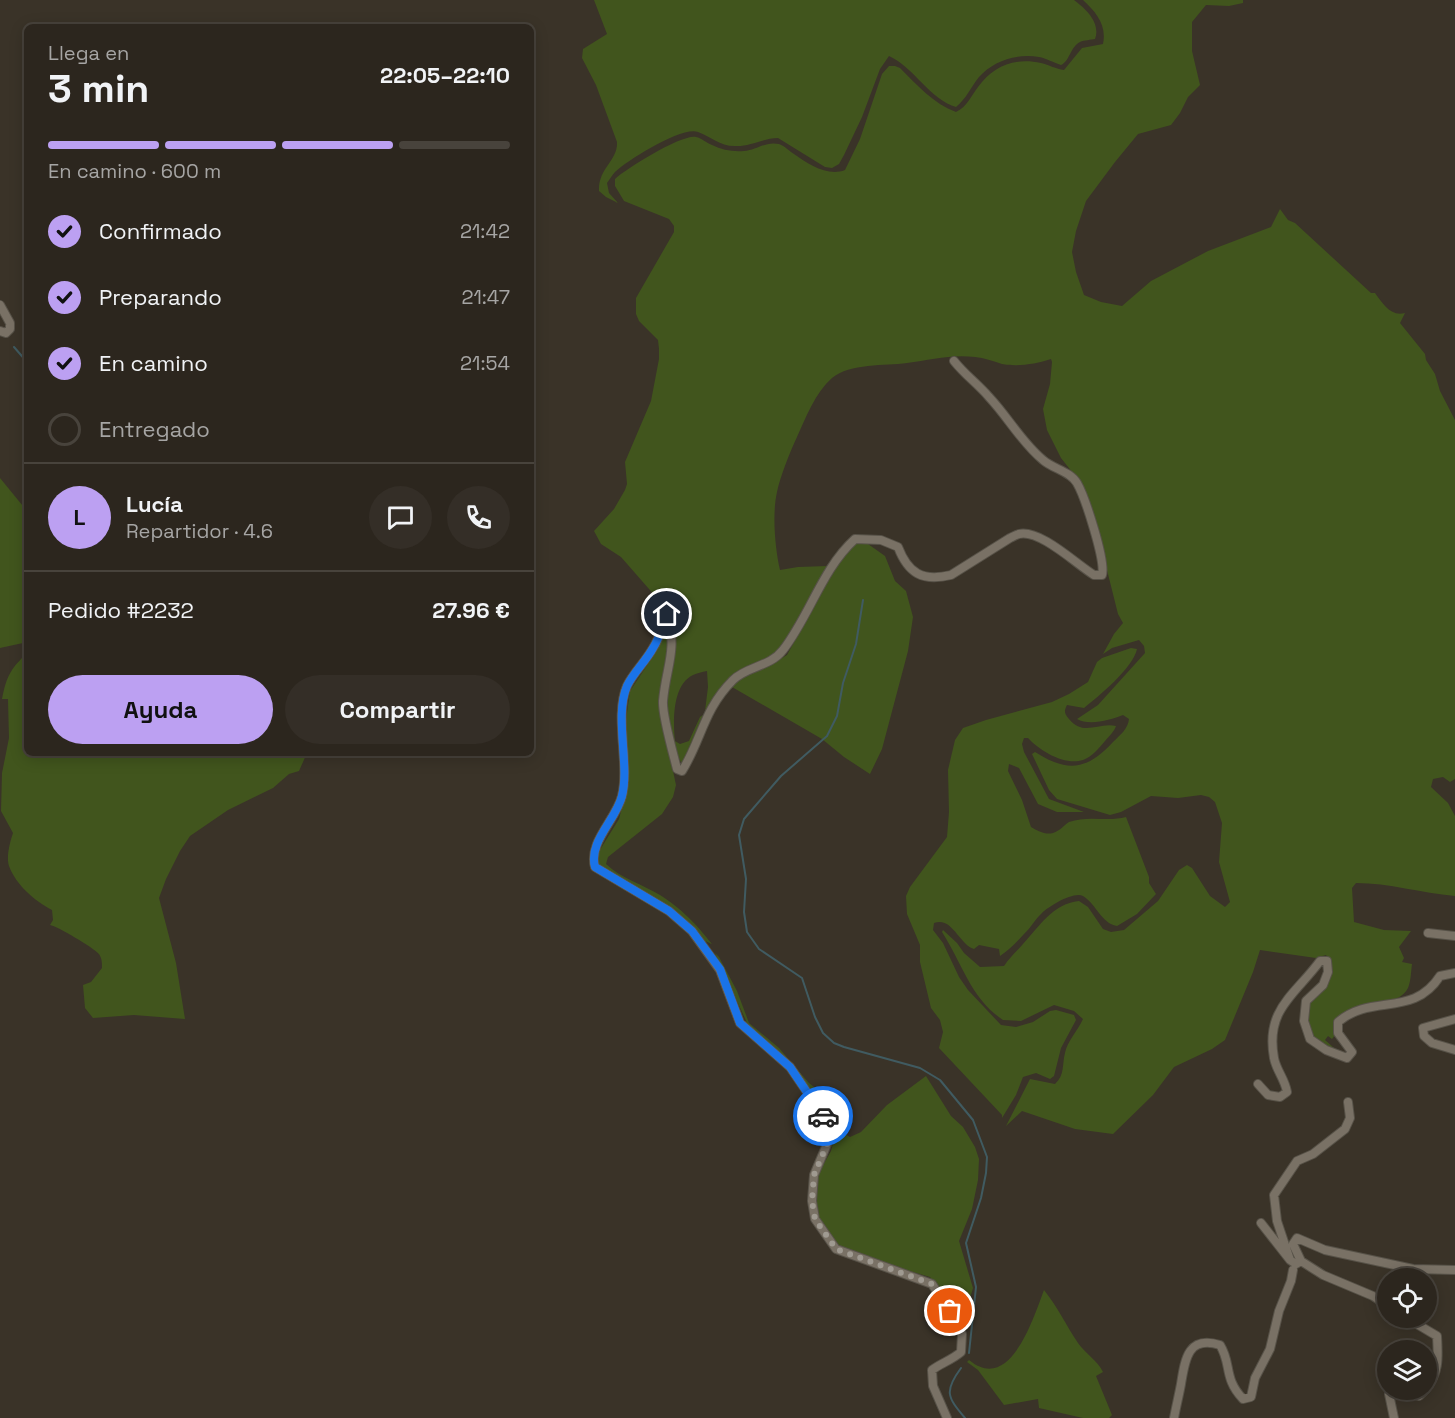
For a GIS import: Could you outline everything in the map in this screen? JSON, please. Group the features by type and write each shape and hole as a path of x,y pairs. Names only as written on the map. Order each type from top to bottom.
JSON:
{"street":[{"path":"0,305 10,323 10,329 6,333 0,331"},
{"path":"947,1418 933,1386 932,1370 955,1358 961,1352 962,1334 953,1316 932,1284 836,1249 815,1219 812,1201 814,1175 833,1130 790,1067 740,1023 720,969 692,931 669,911 595,867 592,858 594,849 614,816 623,793 623,702 627,686 655,646 667,614 672,633 671,662 663,703 677,769 682,771 705,717 719,694 742,672 767,664 782,653 831,567 843,550 855,539 881,540 898,548 904,563 912,571 929,577 941,578 951,575 1010,538 1019,534 1028,534 1048,543 1094,575 1102,575 1103,564 1088,508 1076,482 1071,476 1043,460 1032,450 989,396 966,376 954,361"},
{"path":"1428,933 1455,936"},
{"path":"1258,1084 1268,1095 1280,1097 1287,1092 1285,1081 1275,1061 1272,1043 1275,1021 1284,1002 1320,961 1327,961 1328,972 1323,985 1306,1001 1304,1021 1310,1039 1326,1050 1347,1058 1352,1052 1338,1033 1338,1022 1348,1013 1373,1006 1402,1002 1423,995 1433,987 1440,976 1455,973"},
{"path":"1455,1019 1423,1028 1424,1036 1432,1043 1455,1050"},
{"path":"1290,1260 1276,1221 1274,1195 1297,1161 1313,1154 1345,1129 1350,1118 1348,1102"},
{"path":"1261,1223 1290,1260 1296,1264 1301,1261"},
{"path":"1377,1299 1323,1275 1301,1261 1293,1244 1297,1238 1325,1250 1413,1269 1455,1270"},
{"path":"1174,1418 1185,1361 1190,1350 1209,1341 1220,1345 1226,1353 1229,1378 1237,1393 1243,1399 1251,1397 1255,1378 1270,1349 1279,1311 1293,1270"},
{"path":"1424,1328 1437,1336 1437,1366"},
{"path":"1390,1400 1394,1418"}],"green space":[{"path":"594,0 1074,0 1091,17 1096,33 1095,39 1077,44 1061,65 1031,56 1014,57 998,63 979,77 966,97 956,107 946,103 930,91 907,68 889,56 880,69 862,117 844,155 839,164 832,168 825,167 778,138 742,146 731,146 698,132 690,132 655,145 615,172 607,183 609,193 618,203 599,191 602,176 614,154 617,142 596,85 582,58 583,49 607,34"},
{"path":"1083,0 1243,0 1243,3 1229,6 1206,5 1192,22 1192,51 1200,85 1188,97 1171,125 1138,134 1086,201 1072,252 1084,295 1101,302 1122,306 1151,281 1208,251 1271,227 1280,209 1288,220 1295,223 1371,293 1375,293 1388,309 1400,314 1405,313 1400,323 1425,354 1455,420 1455,779 1450,782 1443,777 1433,779 1431,787 1448,803 1455,816 1455,896 1356,883 1352,888 1354,922 1384,930 1411,931 1399,947 1404,958 1402,962 1412,964 1409,985 1403,994 1397,999 1351,1010 1341,1015 1334,1023 1336,1034 1332,1039 1328,1036 1325,1040 1342,1055 1311,1037 1306,1020 1308,1002 1325,987 1330,961 1326,955 1316,958 1260,950 1225,1040 1212,1049 1174,1067 1153,1095 1113,1134 1075,1129 1022,1111 1006,1126 1030,1079 1055,1084 1058,1081 1062,1073 1066,1049 1083,1019 1074,1011 1054,1005 1021,1021 1003,1020 983,1002 975,991 942,932 943,930 980,967 1004,966 1047,917 1061,906 1070,903 1079,901 1088,907 1103,929 1111,932 1124,930 1158,901 1179,870 1187,865 1192,868 1210,896 1225,907 1230,902 1219,862 1222,823 1215,802 1209,797 1201,795 1178,798 1151,796 1121,812 1110,815 1057,799 1049,790 1032,754 1035,752 1057,763 1077,765 1086,763 1104,751 1123,732 1129,719 1123,715 1094,722 1077,719 1098,705 1145,653 1144,646 1139,640 1112,648 1103,654 1123,623 1118,614 1092,510 1076,477 1061,458 1047,430 1043,409 1050,384 1051,359 1033,364 1014,365 966,356 858,367 839,373 826,384 812,406 794,443 780,479 775,501 774,521 780,570 828,566 825,575 789,636 776,653 722,687 705,711 707,671 695,674 686,680 675,705 675,741 680,744 689,741 703,715 682,764 676,753 666,704 673,661 675,633 673,617 669,608 656,597 621,557 601,544 594,531 614,509 625,490 627,484 625,462 651,401 659,359 658,340 639,321 636,314 636,298 674,232 674,226 669,219 624,201 615,186 615,179 642,160 689,137 700,138 716,147 732,151 779,144 805,162 825,171 845,170 860,139 882,74 889,66 900,68 933,99 956,112 966,104 984,80 1005,65 1031,61 1064,70 1082,48 1103,44 1102,25"},
{"path":"0,478 24,507 24,643 0,648"},
{"path":"856,542 868,544 885,556 895,581 906,591 913,617 908,651 882,749 870,774 822,739 732,687 742,676 770,665 787,655 834,569"},
{"path":"666,623 668,652 661,693 667,743 676,785 673,797 662,814 608,857 606,864 675,906 712,944 705,941 688,923 661,903 598,865 598,853 619,819 626,792 626,720 630,691 658,649"},
{"path":"1131,648 1137,649 1129,665 1106,689 1084,708 1067,705 1065,709 1065,714 1069,719 1080,727 1116,726 1092,755 1083,760 1068,761 1039,748 1028,738 1024,738 1022,744 1049,799 1084,812 1057,812 1038,804 1019,768 1009,764 1008,771 1022,800 1031,827 1042,832 1053,833 1076,820 1126,817 1149,877 1149,883 1156,894 1137,914 1117,926 1103,918 1083,896 1068,897 1045,910 1016,943 1000,956 999,949 979,945 974,949 946,923 934,923 933,930 943,943 959,977 1001,1025 1016,1027 1033,1022 1050,1011 1056,1010 1074,1015 1076,1020 1061,1048 1054,1076 1050,1079 1036,1073 1023,1077 1016,1095 1002,1118 1002,1115 939,1048 943,1032 940,1020 931,1008 920,962 920,945 907,914 906,896 910,887 947,837 948,770 955,740 963,728 1052,702 1069,694 1088,682 1097,662 1102,658"},
{"path":"24,655 24,756 306,756 299,771 289,774 273,788 228,810 190,836 166,879 159,898 176,963 185,1019 134,1015 93,1018 85,1008 83,985 91,982 102,968 99,954 83,942 50,925 53,920 52,910 27,892 12,873 8,854 13,833 1,811 2,773 9,738 8,699 2,699 14,667"},
{"path":"715,953 737,991 749,1023 779,1048 809,1083 819,1091 831,1105 845,1134 850,1137 861,1132 887,1105 926,1076 951,1116 963,1127 979,1159 978,1180 972,1209 959,1241 973,1288 962,1326 930,1277 892,1266 839,1246 825,1230 814,1201 817,1176 831,1151 836,1131 827,1113 800,1079 748,1025"},
{"path":"1044,1290 1078,1343 1103,1372 1096,1376 1112,1415 1109,1418 1083,1418 1039,1408 1038,1399 1004,1405 978,1370 967,1362 969,1360 984,1368 996,1367 1008,1360 1018,1349 1026,1334"}],"waterway":[{"path":"14,347 24,359"},
{"path":"863,600 856,644 843,683 837,716 827,736 781,776 744,819 739,835 746,879 744,912 747,932 759,949 802,978 815,1017 823,1033 834,1043 920,1068 940,1080 973,1120 987,1157 981,1198 966,1243 976,1287 969,1353"},
{"path":"961,1368 952,1383 950,1394 954,1405 965,1418"}],"way so far":[{"path":"823,1116 833,1130 814,1175 812,1201 815,1219 836,1249 932,1284 950,1311"}],"route":[{"path":"667,614 655,646 627,686 623,702 623,793 614,816 594,849 592,858 595,867 669,911 692,931 720,969 740,1023 790,1067 823,1116"}]}
